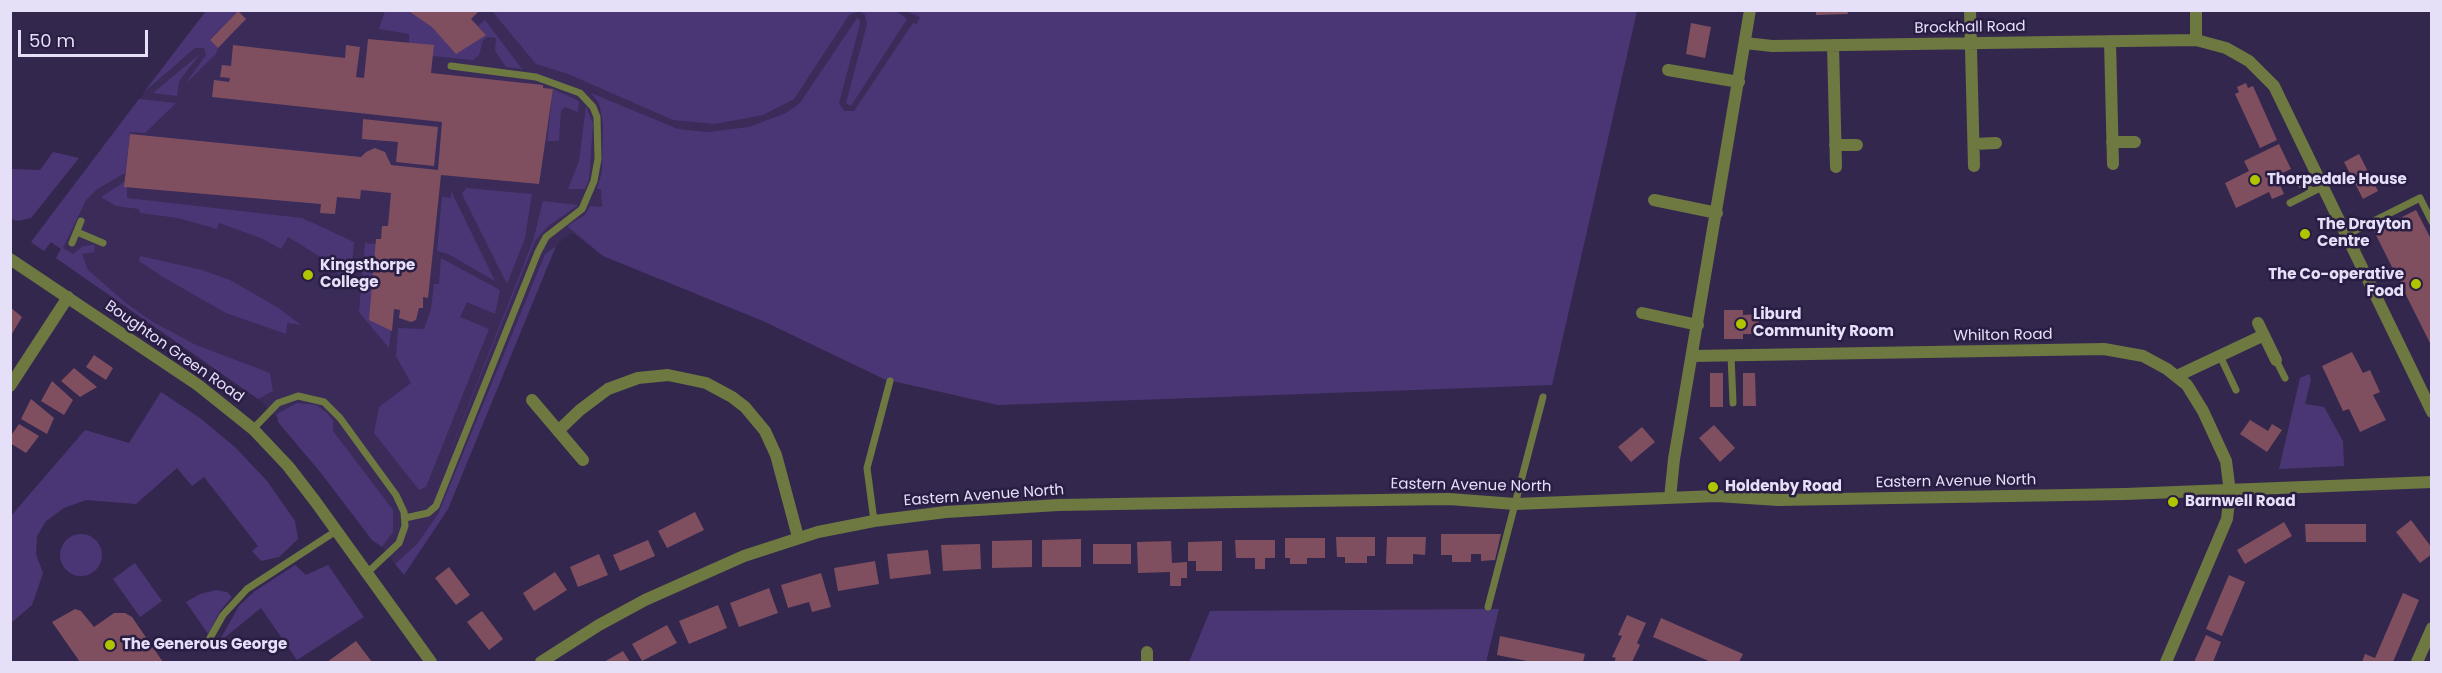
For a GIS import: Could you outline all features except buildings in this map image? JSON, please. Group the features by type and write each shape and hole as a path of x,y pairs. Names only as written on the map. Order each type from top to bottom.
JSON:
{"street":[{"path":"1670,498 1674,459 1750,10"},
{"path":"1970,10 1974,166"},
{"path":"2196,10 2196,40"},
{"name":"Brockhall Road","path":"1745,43 1772,46 2196,40 2218,45 2238,54 2267,77 2280,98 2318,189 2346,235 2427,390 2432,412"},
{"path":"2110,41 2113,164"},
{"path":"1833,45 1836,168"},
{"path":"1668,70 1739,82"},
{"path":"2112,142 2135,142"},
{"path":"1974,144 1996,143"},
{"path":"1835,145 1857,145"},
{"path":"1654,200 1717,213"},
{"name":"Boughton Green Road","path":"10,260 198,385 253,429 288,466 431,663"},
{"path":"10,386 68,297"},
{"path":"1642,313 1698,325"},
{"path":"2258,323 2276,360"},
{"path":"2177,376 2264,335"},
{"name":"Whilton Road","path":"1693,356 2104,349 2143,356 2177,376 2196,397 2226,461 2230,492"},
{"path":"558,431 594,398 638,378 668,375 706,383 739,402 765,431 776,455 798,537"},
{"path":"532,400 583,460"},
{"name":"Eastern Avenue North","path":"541,663 598,625 645,600 744,556 798,537 874,521 946,512 1058,505 1439,499 1515,504 1717,496 1778,500 2230,492 2432,483"},
{"path":"2166,663 2227,519 2230,492"},
{"path":"2416,663 2432,628"}],"lane":[{"path":"405,518 428,513 436,506 538,252 546,237 582,209 594,181 598,159 597,117 593,107 580,93 536,77 451,66"},
{"path":"2299,183 2318,189"},
{"path":"2290,203 2318,189"},
{"path":"2346,235 2420,198 2432,222"},
{"path":"72,243 81,221"},
{"path":"77,232 103,243"},
{"path":"1731,355 1732,403"},
{"path":"2220,356 2236,390"},
{"path":"2276,360 2285,378"},
{"path":"874,521 867,468 890,381"},
{"path":"253,429 274,406 288,398 306,396 324,402 340,418 396,495 405,518 399,543 367,573"},
{"path":"1488,607 1543,397"},
{"path":"206,645 222,615 247,589 336,531"}],"shaded area":[{"path":"895,10 907,19 851,106 846,103 867,24 865,15 859,11 849,15 794,99 763,115 715,124 673,120 568,74 536,64 492,11"},
{"name":"Kingsthorpe College","path":"206,11 1072,11 998,405 884,379 763,321 603,256 572,233 545,254 438,514 417,544 395,564 292,432 258,399 56,258 61,249 51,242 44,251 31,242"},
{"path":"206,11 238,11 210,39 218,48 216,54 185,84 206,55 204,48 195,48 144,92"},
{"path":"385,11 407,11 419,17 485,34 478,26 485,20 522,69 506,67 495,51 496,38 488,37 483,40 479,55 473,60 433,56 409,43 409,34 379,29"},
{"path":"906,11 1637,11 1552,385 998,405 884,379 763,321 603,256 567,226 585,215 590,206 602,207 601,189 597,189 602,172 603,123 599,103 591,93 678,129 707,132 749,127 786,113 800,103 857,18 860,24 839,103 844,111 854,111 913,23 917,24 920,17"},
{"path":"200,54 179,81 177,96 153,93"},
{"path":"553,89 579,101 578,112 565,107 561,110 559,141 547,141"},
{"path":"139,99 176,103 145,133 130,132 125,173 96,190 86,200 63,248 73,254 83,246 95,245 94,252 82,254 88,270 126,303 151,321 196,345 270,373 273,391 258,399 56,258 61,249 51,242 44,251 31,242"},
{"path":"586,106 593,124 589,179 585,189 568,189 579,161"},
{"path":"53,152 79,158 31,218 18,221 11,219 11,169 40,170"},
{"path":"124,182 127,183 127,198 302,218 354,242 350,285 319,256 288,237 281,249 261,238 219,223 217,229 178,218 140,213 139,209 116,206 101,197"},
{"path":"466,188 532,194 525,238 507,284 462,194"},
{"path":"451,191 495,281 448,254 437,251 442,197 451,198"},
{"path":"543,201 578,205 547,227 535,241 430,502 533,241"},
{"path":"365,243 376,244 391,330 389,348 359,312"},
{"path":"556,246 448,509 404,575 395,564 417,544 438,514 545,254"},
{"path":"140,256 202,270 230,280 277,307 301,325 287,323 286,334 226,313 163,277 139,261"},
{"path":"441,258 500,290 495,314 467,302 460,317 489,329 426,487 419,490 374,433 379,407 411,383 396,356 398,328 424,329 431,309 434,284 439,284"},
{"path":"2309,374 2311,379 2305,404 2324,407 2343,441 2344,466 2279,469 2300,378"},
{"path":"161,392 200,418 236,448 267,481 295,521 298,539 279,557 261,561 252,551 258,546 204,477 192,486 177,468 136,504 86,500 64,508 46,521 37,536 36,554 43,573 32,605 11,623 11,516 85,430 129,443"},
{"path":"297,403 316,405 327,413 333,421 333,431 393,510 393,532 382,547 372,540 321,473 278,422 277,414"},
{"path":"81,534 96,540 102,555 96,570 81,576 66,570 60,555 66,540"},
{"path":"135,563 162,601 140,617 113,579"},
{"path":"295,565 306,575 328,565 364,617 297,660 261,608 218,643 239,606 255,591"},
{"path":"216,590 227,592 232,597 220,611 208,634 186,602 200,594"},
{"path":"1499,609 1486,662 1189,662 1210,611"}],"place":[{"name":"Thorpedale House","path":"2255,180"},
{"name":"The Drayton Centre","path":"2305,234"},
{"name":"Kingsthorpe College","path":"308,275"},
{"name":"The Co-operative Food","path":"2416,284"},
{"name":"Liburd Community Room","path":"1741,324"},
{"name":"Holdenby Road","path":"1713,487"},
{"name":"Barnwell Road","path":"2173,502"},
{"name":"The Generous George","path":"110,645"}]}
